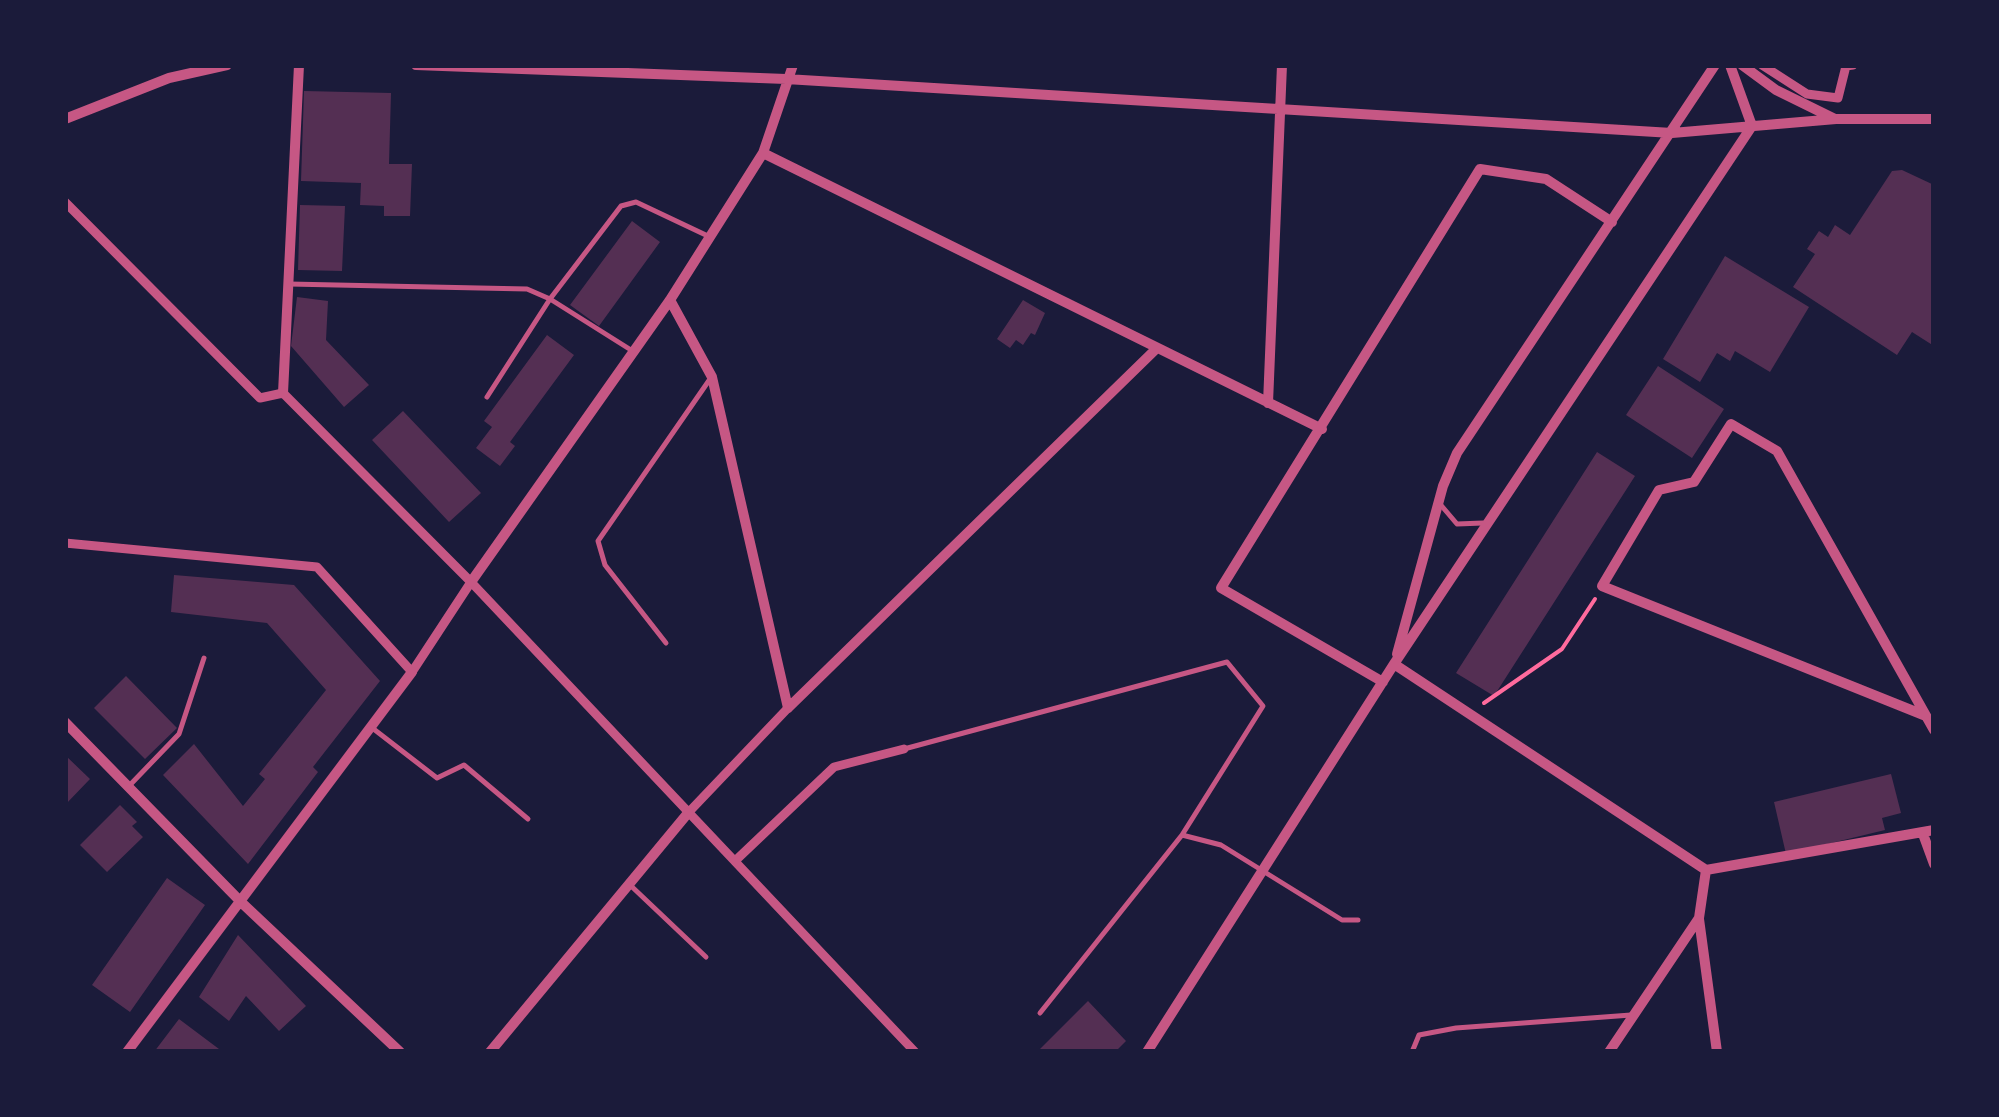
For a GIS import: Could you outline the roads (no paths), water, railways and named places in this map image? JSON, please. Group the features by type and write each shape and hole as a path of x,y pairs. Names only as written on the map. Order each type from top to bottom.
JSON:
{"street":[{"path":"158,65 169,78"},
{"path":"65,118 169,78 227,65"},
{"path":"300,65 283,393 471,582 915,1052"},
{"path":"416,65 786,79 1672,133 1836,119 1934,119"},
{"path":"126,1052 372,728 670,300 764,153 792,65"},
{"path":"1268,403 1282,65"},
{"path":"1394,664 1456,453 1715,65"},
{"path":"1730,65 1752,126"},
{"path":"1742,65 1776,90 1836,119"},
{"path":"1762,65 1807,94 1838,98 1846,66 1853,65"},
{"path":"1147,1052 1382,682 1752,126"},
{"path":"764,153 1322,429"},
{"path":"1382,682 1222,588 1480,169 1546,179 1612,222"},
{"path":"65,202 260,398 283,393"},
{"path":"670,300 712,377 788,708"},
{"path":"490,1052 688,813 788,708 1156,349"},
{"path":"1926,716 1602,586 1659,490 1694,482 1731,424 1778,451 1934,730"},
{"path":"65,544 317,567 412,672"},
{"path":"1394,664 1706,870 1929,832 1934,864"},
{"path":"65,722 242,903 400,1052"},
{"path":"735,861 834,767 904,749"},
{"path":"1706,870 1698,918 1716,1052"},
{"path":"1608,1052 1698,918"}],"lane":[{"path":"487,397 550,299 622,206 636,202 710,236"},
{"path":"288,284 526,289 550,299 634,352"},
{"path":"666,643 604,565 598,541 712,377"},
{"path":"1439,502 1447,518 1468,527 1495,516"},
{"path":"128,786 179,734 204,658"},
{"path":"904,749 1227,662 1263,706 1182,835 1040,1012"},
{"path":"372,728 437,778 464,765 528,818"},
{"path":"1182,835 1221,845 1266,869 1342,920 1358,920"},
{"path":"629,884 706,956"},
{"path":"1412,1052 1419,1034 1631,1015"}]}
